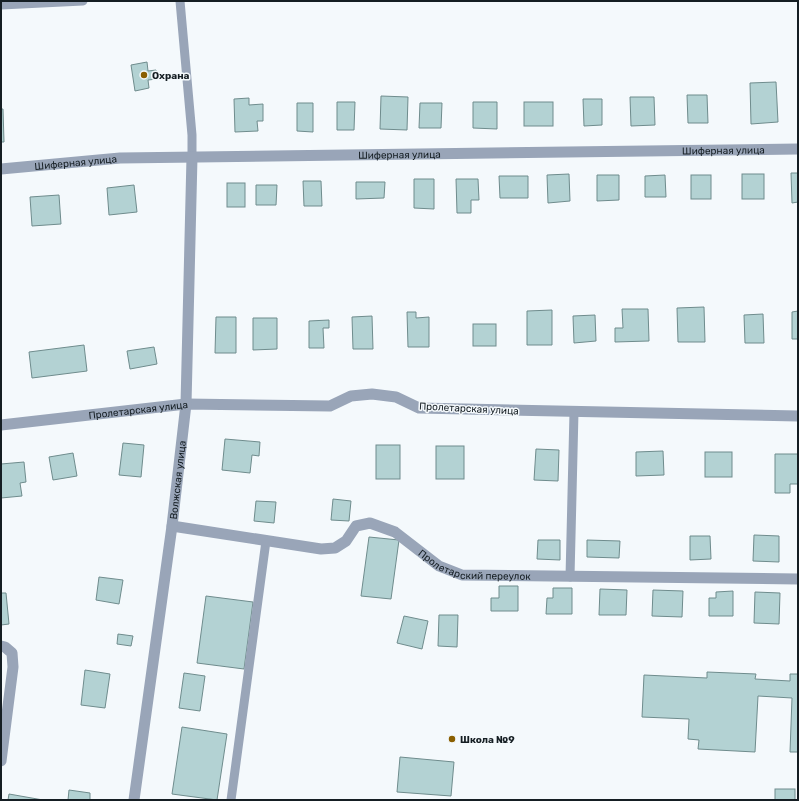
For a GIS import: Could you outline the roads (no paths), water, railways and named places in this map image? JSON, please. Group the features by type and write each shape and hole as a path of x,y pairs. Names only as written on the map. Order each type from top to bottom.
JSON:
{"street":[{"name":"Шиферная улица","path":"1,169 120,158 798,149"},
{"name":"Волжская улица","path":"134,800 172,526 186,404 192,157"},
{"name":"Пролетарская улица","path":"1,425 186,404 330,406 351,396 372,394 396,397 420,408 798,416"},
{"name":"Пролетарский переулок","path":"172,526 321,549 335,548 346,541 356,526 370,524 395,532 439,566 462,575 798,579"},
{"path":"1,646 5,647 12,653 14,668 1,761"}],"lane":[{"path":"1,5 83,1"},
{"path":"180,1 192,135 192,157"},
{"path":"570,577 574,412"},
{"path":"231,800 266,541"}],"place":[{"name":"Охрана","path":"144,75"},
{"name":"Школа №9","path":"452,739"}]}
